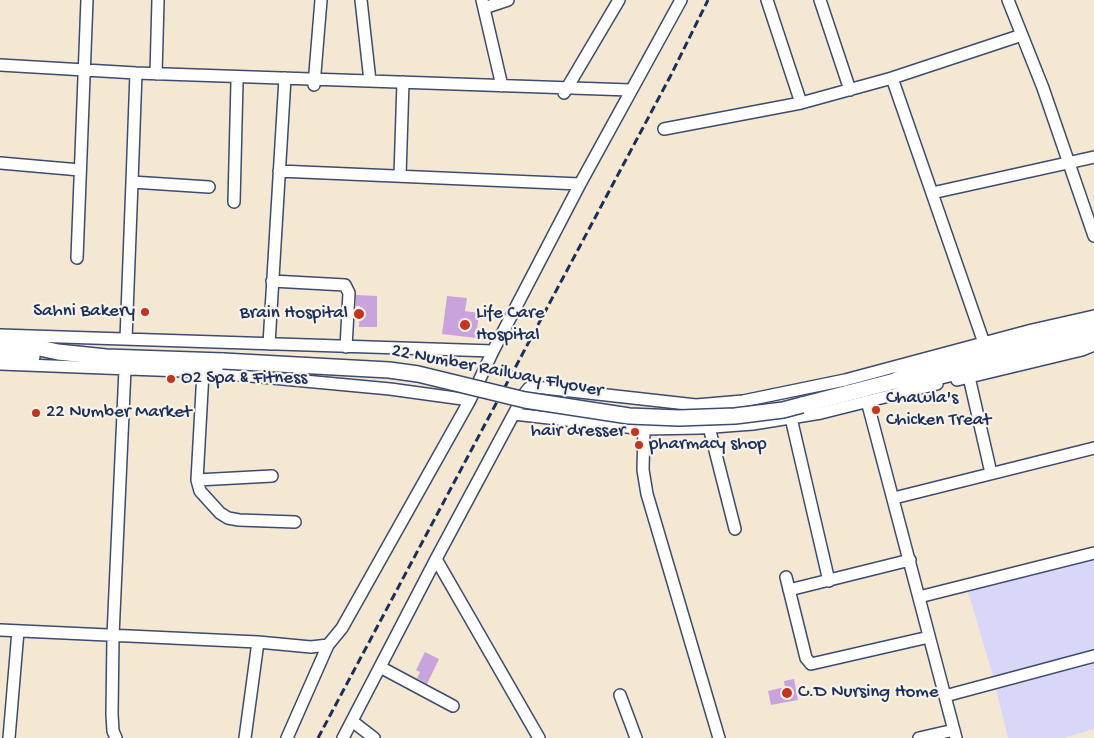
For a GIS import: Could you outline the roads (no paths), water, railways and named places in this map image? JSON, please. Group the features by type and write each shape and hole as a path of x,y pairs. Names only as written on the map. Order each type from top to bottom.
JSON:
{"main road":[{"name":"22 Number Railway Flyover","path":"0,345 36,347 58,352 106,356 389,370 418,374 525,400 629,416 679,418 735,416 802,406 895,381 916,370 1094,324"},
{"name":"22 Number Railway Flyover","path":"895,381 915,382 1018,355 1094,339"},
{"name":"22 Number Railway Flyover","path":"0,356 33,357 58,352"}],"street":[{"path":"77,258 87,0"},
{"path":"156,74 158,0"},
{"path":"315,82 321,0"},
{"path":"361,0 370,81"},
{"path":"502,86 483,4 508,0"},
{"path":"565,91 619,0"},
{"path":"767,0 801,103"},
{"path":"820,0 850,90"},
{"path":"1008,0 1043,88 1094,236"},
{"path":"287,738 328,645 342,628 470,400 493,351 580,184 679,1"},
{"path":"664,129 801,103 892,78 1022,35"},
{"path":"0,65 237,82 285,81"},
{"path":"0,72 83,72"},
{"path":"136,76 156,74 285,81 629,93"},
{"path":"126,339 136,76"},
{"path":"892,78 984,343"},
{"path":"268,344 285,81"},
{"path":"315,82 370,81 403,85 502,86 565,91"},
{"path":"234,202 237,82"},
{"path":"400,176 403,85"},
{"path":"932,194 1094,157"},
{"path":"0,163 80,170"},
{"path":"279,171 580,184"},
{"path":"132,182 209,187"},
{"path":"272,281 345,285 349,293 346,346"},
{"path":"344,738 436,559 529,388 535,387 696,405 743,400 845,380 1094,316"},
{"path":"0,335 493,351"},
{"path":"514,414 644,428 709,428 753,424 822,413 1082,350 1094,345"},
{"path":"0,364 203,372 380,388 470,400"},
{"path":"113,736 113,636 125,369"},
{"path":"203,372 197,480 200,491 207,500 228,518 295,522"},
{"path":"969,377 991,474"},
{"path":"867,401 894,498 954,734 919,738"},
{"path":"791,418 829,581"},
{"path":"644,428 643,470 647,494 719,738"},
{"path":"709,428 735,529"},
{"path":"894,498 1094,448"},
{"path":"197,480 272,476"},
{"path":"919,597 1094,553"},
{"path":"436,559 539,738"},
{"path":"789,590 910,560"},
{"path":"786,577 806,658 811,664 930,637"},
{"path":"0,630 258,642 311,647 328,645"},
{"path":"9,738 18,631"},
{"path":"245,738 258,642"},
{"path":"945,696 1094,656"},
{"path":"380,667 453,706"},
{"path":"620,695 636,738"},
{"path":"352,721 374,738"}],"railway":[{"path":"318,738 671,75 708,0"}],"place":[{"name":"Sahni Bakery","path":"145,312"},
{"name":"Brain Hospital","path":"359,314"},
{"name":"Life Care Hospital","path":"465,325"},
{"name":"O2 Spa & Fitness","path":"171,379"},
{"name":"Chawla's Chicken Treat","path":"876,410"},
{"name":"22 Number Market","path":"36,413"},
{"name":"hair dresser","path":"635,432"},
{"name":"pharmacy shop","path":"639,445"},
{"name":"C.D Nursing Home","path":"787,693"}]}
